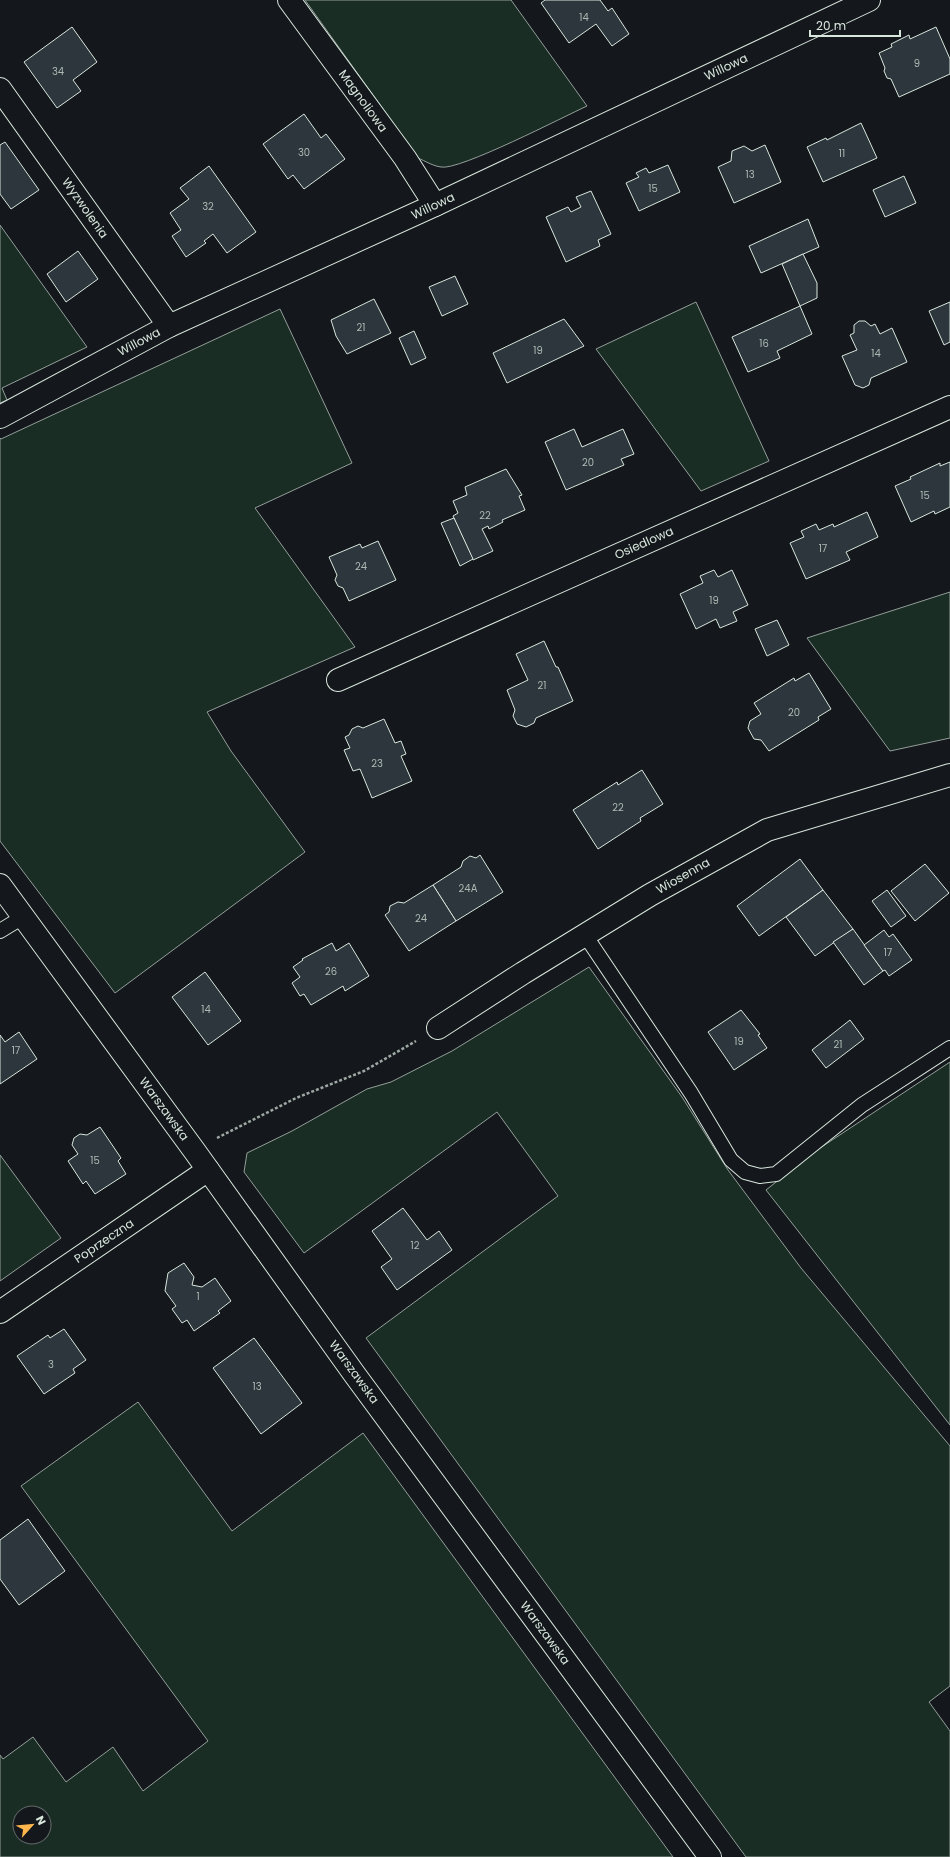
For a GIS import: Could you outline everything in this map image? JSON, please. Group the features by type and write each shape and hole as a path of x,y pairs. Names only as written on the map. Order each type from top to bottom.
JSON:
{"street":[{"name":"Magnoliowa","path":"289,0 405,158 434,205"},
{"name":"Willowa","path":"0,417 170,326 434,205 869,0"},
{"name":"Wyzwolenia","path":"0,89 170,326"},
{"name":"Osiedlowa","path":"338,680 950,407"},
{"name":"Wiosenna","path":"438,1028 650,895 767,830 950,775"},
{"name":"Warszawska","path":"0,885 202,1161 365,1388 710,1857"},
{"name":"Poprzeczna","path":"0,1312 202,1161"}],"lane":[{"path":"0,931 23,916"},
{"path":"585,935 690,1093 731,1160 744,1172 760,1176 776,1174 862,1105 950,1048"}],"path":[{"path":"202,1161 211,1141 296,1098 364,1071 438,1028"}],"green space":[{"path":"305,0 511,0 587,106 512,142 468,161 452,166 441,167 432,165 418,158"},
{"path":"0,225 87,347 2,388 7,400 0,403"},
{"path":"696,302 769,461 701,491 596,349"},
{"path":"280,309 352,463 255,508 355,647 207,712 231,751 305,852 115,993 0,841 0,438 1,439"},
{"path":"950,592 950,738 890,751 807,638"},
{"path":"589,967 682,1097 728,1170 801,1268 950,1446 950,1686 929,1702 950,1731 950,1857 746,1857 366,1338 558,1196 497,1112 304,1253 244,1172 247,1153 292,1131 367,1089 391,1082 452,1051"},
{"path":"950,1062 950,1425 766,1190 814,1152"},
{"path":"0,1155 61,1238 0,1281"},
{"path":"138,1402 232,1531 363,1433 673,1857 0,1857 0,1755 3,1759 33,1737 66,1782 113,1747 143,1791 208,1741 21,1486"}],"building":[{"path":"545,0 600,0 608,11 612,8 629,34 612,46 596,24 569,43 541,3"},
{"path":"72,27 97,62 73,80 81,91 57,108 24,62"},
{"path":"936,27 950,59 950,74 899,97 891,79 887,78 879,53 892,47 891,44 909,35 910,39"},
{"path":"304,114 321,138 326,134 345,159 304,189 293,175 288,179 263,144"},
{"path":"861,123 877,158 823,182 807,147 826,138 827,140"},
{"path":"5,142 39,190 11,209 0,194 0,145"},
{"path":"765,145 781,182 734,203 718,167 731,161 732,151 744,146 752,151"},
{"path":"668,165 680,192 639,211 626,183 639,177 636,173 646,168 649,173"},
{"path":"209,166 256,232 227,253 213,234 204,241 206,243 186,257 172,236 181,230 170,213 189,199 180,188"},
{"path":"904,176 916,203 885,217 873,190"},
{"path":"591,191 611,234 598,240 600,246 566,262 546,217 568,207 571,212 581,207 576,197"},
{"path":"808,219 819,247 761,273 749,246"},
{"path":"78,251 98,279 66,302 47,274"},
{"path":"803,254 817,283 817,298 800,306 782,264"},
{"path":"455,276 468,304 442,316 429,287"},
{"path":"374,299 391,333 347,354 336,336 331,320"},
{"path":"950,302 950,342 944,345 929,311"},
{"path":"800,306 812,334 777,351 780,358 748,372 732,337"},
{"path":"564,319 584,346 507,383 493,353"},
{"path":"859,321 865,321 871,326 875,324 880,334 892,328 907,362 871,378 869,385 863,388 855,385 842,356 857,350 850,335 854,333 854,325"},
{"path":"414,331 426,358 411,365 399,338"},
{"path":"574,429 582,447 623,429 634,454 621,459 624,465 566,490 545,442"},
{"path":"950,462 950,507 935,514 934,511 911,522 895,486 940,463 940,466"},
{"path":"506,469 522,495 519,496 525,510 502,520 503,522 489,529 488,526 482,529 493,551 473,560 453,516 458,513 453,501 467,495 465,487"},
{"path":"867,512 878,537 846,552 850,560 806,579 790,543 804,537 801,531 816,524 819,530 833,524 834,527"},
{"path":"454,518 473,559 460,566 441,523"},
{"path":"378,541 396,580 349,601 343,588 338,586 335,580 337,575 329,557 360,544 362,548"},
{"path":"714,570 718,577 732,570 748,605 733,612 737,621 720,628 716,619 696,629 680,594 703,583 700,576"},
{"path":"777,620 789,645 767,656 755,629"},
{"path":"544,641 556,667 558,667 573,701 536,718 534,723 526,727 517,724 513,716 515,710 507,690 528,680 516,654"},
{"path":"809,673 831,709 818,717 819,720 769,751 761,740 754,739 748,728 750,721 761,714 754,703 794,678 795,681"},
{"path":"384,719 395,743 401,741 406,754 401,756 412,781 372,798 360,769 353,771 344,750 350,748 345,737 349,735 352,729 358,726 363,728"},
{"path":"642,770 663,804 640,818 641,821 598,849 573,810 617,782 618,785"},
{"path":"480,855 503,892 456,921 433,885 461,867 463,861 470,856 476,858"},
{"path":"800,859 823,890 759,936 737,906"},
{"path":"925,864 949,893 915,921 891,891"},
{"path":"433,885 456,921 409,951 385,915 389,912 390,906 398,902 404,903"},
{"path":"823,890 853,929 815,956 786,917"},
{"path":"887,890 906,916 891,927 872,901"},
{"path":"853,929 883,971 864,985 833,942"},
{"path":"884,930 889,937 893,934 912,960 889,976 885,970 883,971 864,945"},
{"path":"332,943 336,951 349,943 369,976 345,991 343,986 311,1005 304,994 300,996 292,983 300,977 293,967 303,960 302,959"},
{"path":"205,972 241,1021 208,1045 172,997"},
{"path":"741,1010 760,1034 758,1035 767,1048 734,1070 708,1032"},
{"path":"850,1020 864,1039 826,1068 812,1050"},
{"path":"19,1032 37,1059 0,1084 0,1035 5,1042"},
{"path":"100,1127 121,1158 118,1161 126,1174 95,1194 86,1181 83,1184 68,1161 78,1154 72,1145 74,1138 80,1134 87,1135"},
{"path":"403,1208 427,1240 439,1231 452,1250 397,1290 381,1267 392,1259 372,1231"},
{"path":"184,1263 194,1277 192,1285 202,1287 215,1278 231,1301 218,1311 220,1313 194,1331 187,1320 182,1323 172,1309 176,1306 165,1291 168,1273"},
{"path":"64,1329 86,1360 73,1369 75,1373 44,1394 17,1356 48,1335 50,1338"},
{"path":"254,1338 302,1403 261,1434 213,1368"},
{"path":"28,1519 65,1571 19,1605 0,1579 0,1540"}]}
